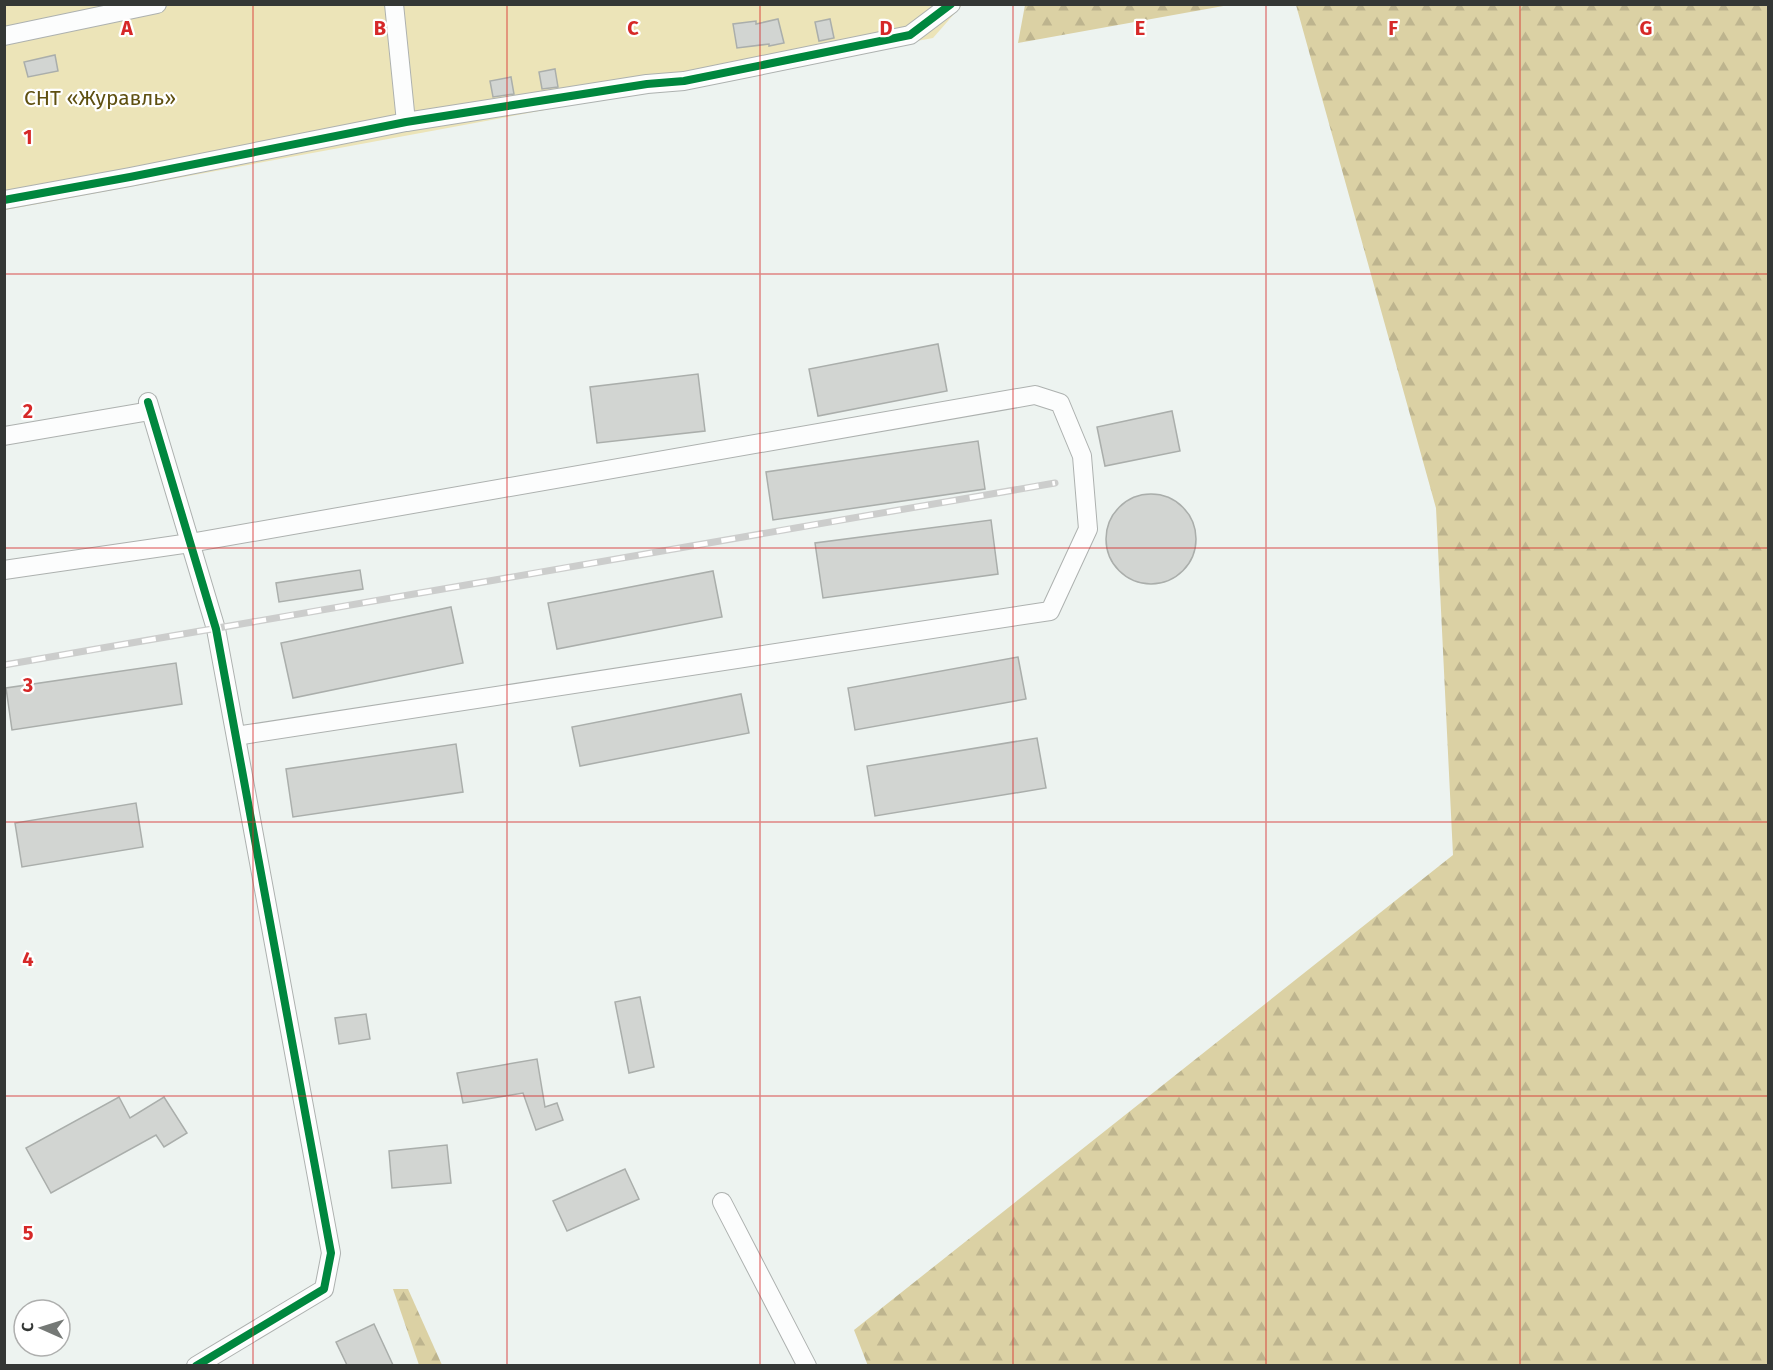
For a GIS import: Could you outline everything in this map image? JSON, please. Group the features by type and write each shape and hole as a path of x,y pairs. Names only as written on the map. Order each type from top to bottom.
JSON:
{"street":[{"path":"4,36 157,4"},
{"path":"394,4 406,122"},
{"path":"4,200 406,122 647,84 684,81 910,35 951,4"},
{"path":"4,570 190,543 1035,395 1060,404 1082,456 1088,529 1050,611 236,736"},
{"path":"4,436 149,407 216,628 331,1253 324,1289 196,1365"},
{"path":"722,1202 807,1365"}],"green space":[{"path":"1025,4 1229,5 1018,43"},
{"name":"СНТ «Журавль»","path":"5,5 962,5 933,38 5,210"},
{"path":"1296,5 1768,5 1768,1365 868,1366 854,1330 1453,855 1436,508"},
{"path":"393,1289 408,1289 442,1365 419,1365"}],"building":[{"path":"778,19 784,43 737,48 733,24 756,21 756,24"},
{"path":"830,19 834,38 819,41 815,22"},
{"path":"55,55 58,71 28,77 24,62"},
{"path":"555,69 558,87 542,89 539,72"},
{"path":"511,77 514,94 493,97 490,81"},
{"path":"938,344 947,391 818,416 809,369"},
{"path":"698,374 705,431 597,443 590,387"},
{"path":"1172,411 1180,451 1105,466 1097,427"},
{"path":"978,441 985,489 773,520 766,472"},
{"path":"1151,494 1168,497 1183,507 1193,522 1196,539 1193,556 1183,571 1168,581 1151,584 1134,581 1119,571 1109,556 1106,539 1109,522 1119,507 1134,497"},
{"path":"991,520 998,574 823,598 815,543"},
{"path":"360,570 363,589 279,602 276,583"},
{"path":"713,571 722,617 557,649 548,603"},
{"path":"451,607 463,663 293,698 281,643"},
{"path":"1018,657 1026,699 855,730 848,688"},
{"path":"176,663 182,704 12,730 6,688"},
{"path":"741,694 749,733 580,766 572,727"},
{"path":"1037,738 1046,788 875,816 867,766"},
{"path":"456,744 463,792 293,817 286,769"},
{"path":"136,803 143,847 22,867 15,823"},
{"path":"640,997 654,1067 629,1073 615,1002"},
{"path":"366,1014 370,1039 339,1044 335,1018"},
{"path":"537,1059 545,1107 557,1103 563,1120 536,1130 523,1093 463,1103 457,1073"},
{"path":"119,1097 130,1118 164,1097 187,1133 164,1147 156,1135 51,1193 26,1148"},
{"path":"447,1145 451,1183 392,1188 389,1151"},
{"path":"625,1169 639,1199 567,1231 553,1201"},
{"path":"374,1324 393,1365 347,1365 336,1342"}],"railway":[{"path":"4,665 1055,483"}],"cycle path":[{"path":"4,200 406,122 647,84 684,81 910,35 951,4"},
{"path":"148,402 216,629 331,1253 324,1289 196,1366"}]}
